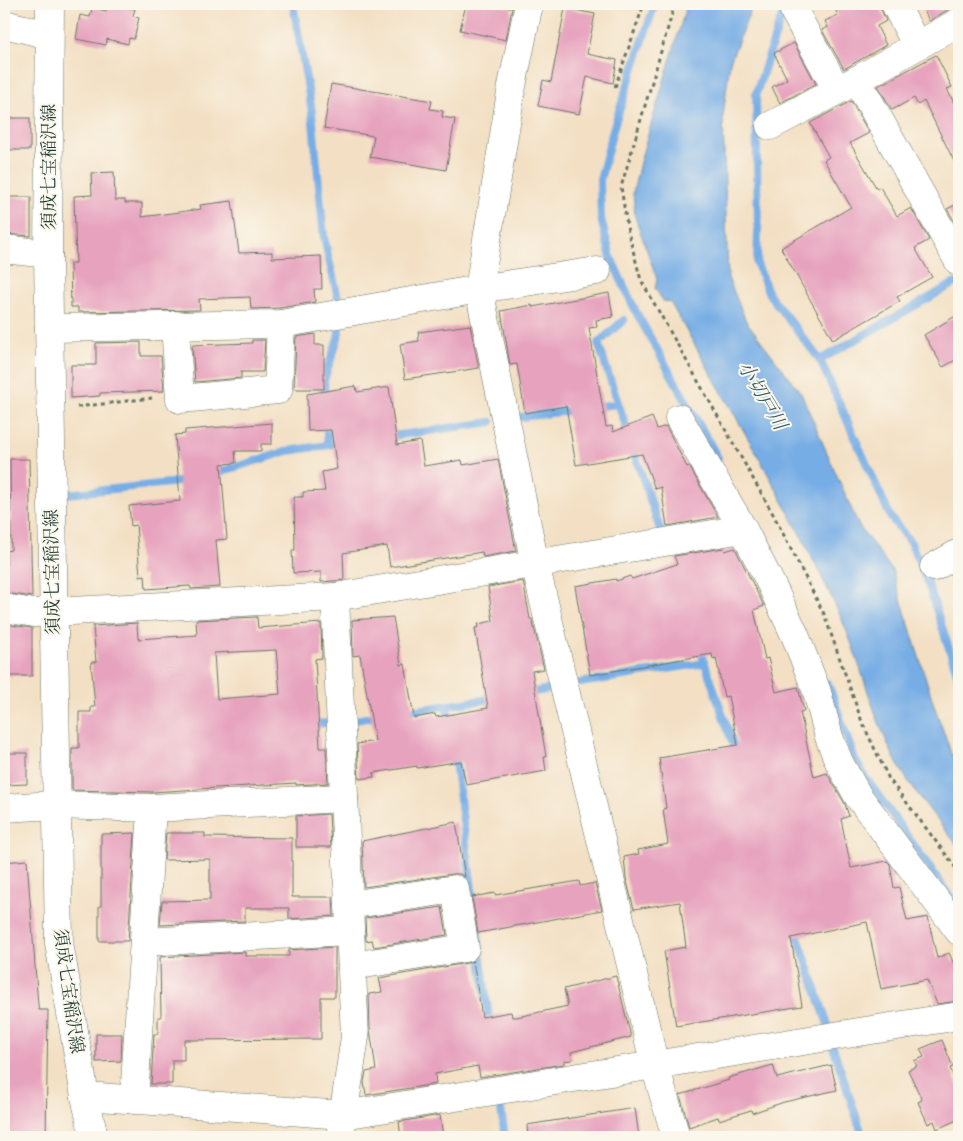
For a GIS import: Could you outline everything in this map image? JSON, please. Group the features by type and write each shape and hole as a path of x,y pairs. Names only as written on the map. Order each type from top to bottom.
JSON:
{"street":[{"name":"須成七宝稲沢線","path":"50,4 48,254 59,944 85,1096 94,1137"},
{"path":"529,4 512,86 479,289 535,564 655,1066 676,1137"},
{"path":"896,4 917,46"},
{"path":"794,11 847,85 959,262"},
{"path":"770,126 959,22"},
{"path":"4,24 50,35"},
{"path":"4,249 48,254"},
{"path":"49,328 281,324 479,289 597,271"},
{"path":"175,325 180,399 278,390 281,324"},
{"path":"679,418 742,529 795,635 817,692 839,762 858,796 959,931"},
{"path":"4,608 34,613 335,597 742,529"},
{"path":"934,567 959,553"},
{"path":"335,597 355,1037 342,1126"},
{"path":"4,808 56,805 152,808 344,798"},
{"path":"134,1100 152,808"},
{"path":"144,942 350,918 455,889 465,948 352,966"},
{"path":"85,1096 134,1100 342,1126 655,1066 959,1016"}],"path":[{"path":"615,87 644,4"},
{"path":"675,4 621,187 628,232 642,280 727,435 773,514 824,614 862,722 889,779 959,872"},
{"path":"50,410 180,395"}],"water":[{"name":"小切戸川","path":"687,4 753,4 730,62 723,117 728,278 746,321 801,393 859,526 892,570 935,708 951,752 959,765 959,848 896,762 876,715 852,645 819,571 757,455 670,302 663,301 655,288 657,279 635,217 633,192 641,158"}],"building":[{"path":"108,4 135,9 133,16 139,18 134,39 129,38 128,44 107,39 106,45 76,39 80,15 90,17 92,8 106,11"},
{"path":"466,4 492,4 512,8 506,40 460,30"},
{"path":"832,4 879,4 886,21 877,26 886,45 844,69 822,30 828,27 825,21 838,15"},
{"path":"913,4 921,4 914,8"},
{"path":"921,4 959,4 959,6 951,8 929,21"},
{"path":"565,8 595,14 587,54 617,60 613,83 587,77 579,114 538,106 543,80 551,82"},
{"path":"794,43 816,84 780,103 772,87 787,79 774,53"},
{"path":"936,55 952,87 947,89 959,113 959,171 924,101 918,105 914,98 892,110 878,86"},
{"path":"331,84 432,101 430,109 443,111 442,117 455,119 446,170 370,157 374,136 324,128"},
{"path":"851,101 869,133 850,143 877,189 880,187 897,216 911,208 929,240 915,248 932,277 897,297 900,301 833,340 781,248 851,207 824,160 829,157 810,123"},
{"path":"4,118 30,118 30,150 4,150"},
{"path":"114,172 115,200 125,200 125,203 142,203 142,217 201,209 200,205 232,201 239,253 272,252 272,258 321,256 322,289 314,289 315,302 280,308 251,309 250,297 199,299 200,310 78,312 78,307 71,307 70,263 76,263 74,196 92,195 91,173"},
{"path":"4,197 31,197 31,236 4,234"},
{"path":"959,203 959,222 956,224 947,209"},
{"path":"609,293 613,317 596,320 597,327 589,328 606,427 612,426 613,432 652,417 657,429 666,426 687,467 689,466 718,517 667,526 661,487 655,489 642,454 576,465 566,406 525,413 517,364 510,365 501,311"},
{"path":"959,314 959,358 943,367 924,335"},
{"path":"470,325 479,368 405,379 400,344 419,341 418,332"},
{"path":"315,334 315,345 324,345 324,389 294,389 296,337"},
{"path":"252,340 265,340 263,372 241,372 241,378 195,382 192,345 252,343"},
{"path":"141,342 141,356 161,356 164,391 100,393 100,396 71,398 71,365 96,365 96,343"},
{"path":"356,386 357,392 389,387 397,445 420,441 424,466 462,460 463,465 498,459 516,551 483,557 482,552 390,567 387,546 343,553 344,580 321,582 321,572 293,573 292,550 295,550 294,497 303,497 303,492 325,491 322,472 337,469 331,430 308,431 307,394"},
{"path":"272,423 272,444 261,444 261,451 235,451 236,463 221,464 227,539 216,540 220,587 191,589 190,586 146,589 145,575 140,576 136,525 131,526 129,506 180,501 175,435 185,434 185,430"},
{"path":"10,459 29,459 32,597 7,593 6,551 11,550"},
{"path":"724,548 725,551 735,548 764,606 754,610 765,659 768,658 776,692 798,687 804,711 800,712 814,777 827,773 845,804 849,816 841,819 851,868 887,861 890,864 894,888 899,887 907,921 928,917 937,958 949,953 953,962 959,960 959,1001 937,1004 927,980 881,989 867,922 791,938 802,1006 676,1026 664,951 686,947 680,902 634,909 626,878 624,857 639,854 638,850 668,844 663,809 666,808 659,758 738,745 728,696 724,697 716,658 713,659 712,654 590,675 575,586 616,579 616,581 630,576 632,579 677,564 674,556"},
{"path":"523,581 530,619 532,619 544,669 532,671 546,757 544,757 546,771 466,785 461,761 373,773 374,777 359,779 357,744 375,741 360,655 353,656 352,620 393,617 401,665 405,664 414,718 435,714 436,717 488,708 475,628 479,627 478,624 493,621 488,587"},
{"path":"257,617 258,628 321,623 322,658 315,659 320,748 326,748 328,783 296,785 296,783 152,792 72,790 72,748 79,748 79,712 91,712 91,707 95,707 91,662 96,662 93,626 137,623 138,639 197,635 196,620","holes":["276,650 280,694 217,699 214,653"]},
{"path":"4,624 32,628 32,676 4,676"},
{"path":"4,753 27,753 27,784 4,785"},
{"path":"329,814 331,847 296,847 296,816"},
{"path":"456,822 465,877 460,874 453,874 364,887 362,841"},
{"path":"135,833 128,941 99,941 101,834"},
{"path":"166,833 205,833 205,837 292,838 292,897 333,897 334,916 289,919 289,908 245,908 245,921 160,925 162,901 210,900 210,859 164,860"},
{"path":"27,860 38,1005 39,1010 48,1010 46,1137 4,1137 4,862"},
{"path":"579,881 580,886 595,883 602,910 478,933 472,897"},
{"path":"442,907 447,935 374,947 372,940 366,941 365,918"},
{"path":"335,947 335,997 321,997 321,1039 184,1040 184,1060 172,1060 172,1084 151,1084 154,1034 158,1034 158,1017 161,1017 160,957 245,952 245,956 289,956 289,950"},
{"path":"473,961 482,1017 511,1012 512,1017 517,1017 568,1006 564,989 616,976 631,1037 571,1052 572,1060 564,1061 564,1064 480,1077 478,1066 435,1074 436,1084 366,1095 364,1082 366,1072 376,1070 370,1029 369,994 382,992 379,978"},
{"path":"96,1034 122,1034 121,1061 96,1062"},
{"path":"942,1040 953,1067 950,1068 959,1088 959,1119 937,1129 934,1121 928,1124 918,1102 922,1100 908,1070 917,1066 914,1061 924,1057 920,1049"},
{"path":"773,1065 777,1078 831,1065 837,1090 784,1102 752,1113 751,1110 719,1120 718,1117 689,1127 680,1095"},
{"path":"635,1108 639,1137 528,1137 527,1125"},
{"path":"440,1115 443,1137 401,1137 399,1122"}],"waterway":[{"path":"293,4 312,112 324,238 338,298"},
{"path":"655,4 614,126 600,180 601,219 611,258 636,312 718,458"},
{"path":"785,6 756,94 757,264 769,294 820,360 891,518 911,543 928,584 959,679"},
{"path":"820,360 955,283"},
{"path":"624,320 598,343 629,435"},
{"path":"325,401 324,380 338,338 340,325"},
{"path":"592,407 618,404"},
{"path":"521,417 576,410"},
{"path":"326,422 328,445"},
{"path":"386,437 491,422"},
{"path":"213,474 288,451 342,443"},
{"path":"632,446 661,532"},
{"path":"67,494 188,481"},
{"path":"699,646 736,753"},
{"path":"580,683 705,663"},
{"path":"828,683 855,760 865,777 958,907"},
{"path":"527,693 551,689"},
{"path":"404,712 496,698"},
{"path":"447,706 450,724"},
{"path":"353,720 380,716"},
{"path":"310,724 327,723"},
{"path":"454,753 490,1026"},
{"path":"795,928 828,1025"},
{"path":"833,1047 863,1137"},
{"path":"500,1102 505,1137"}]}
